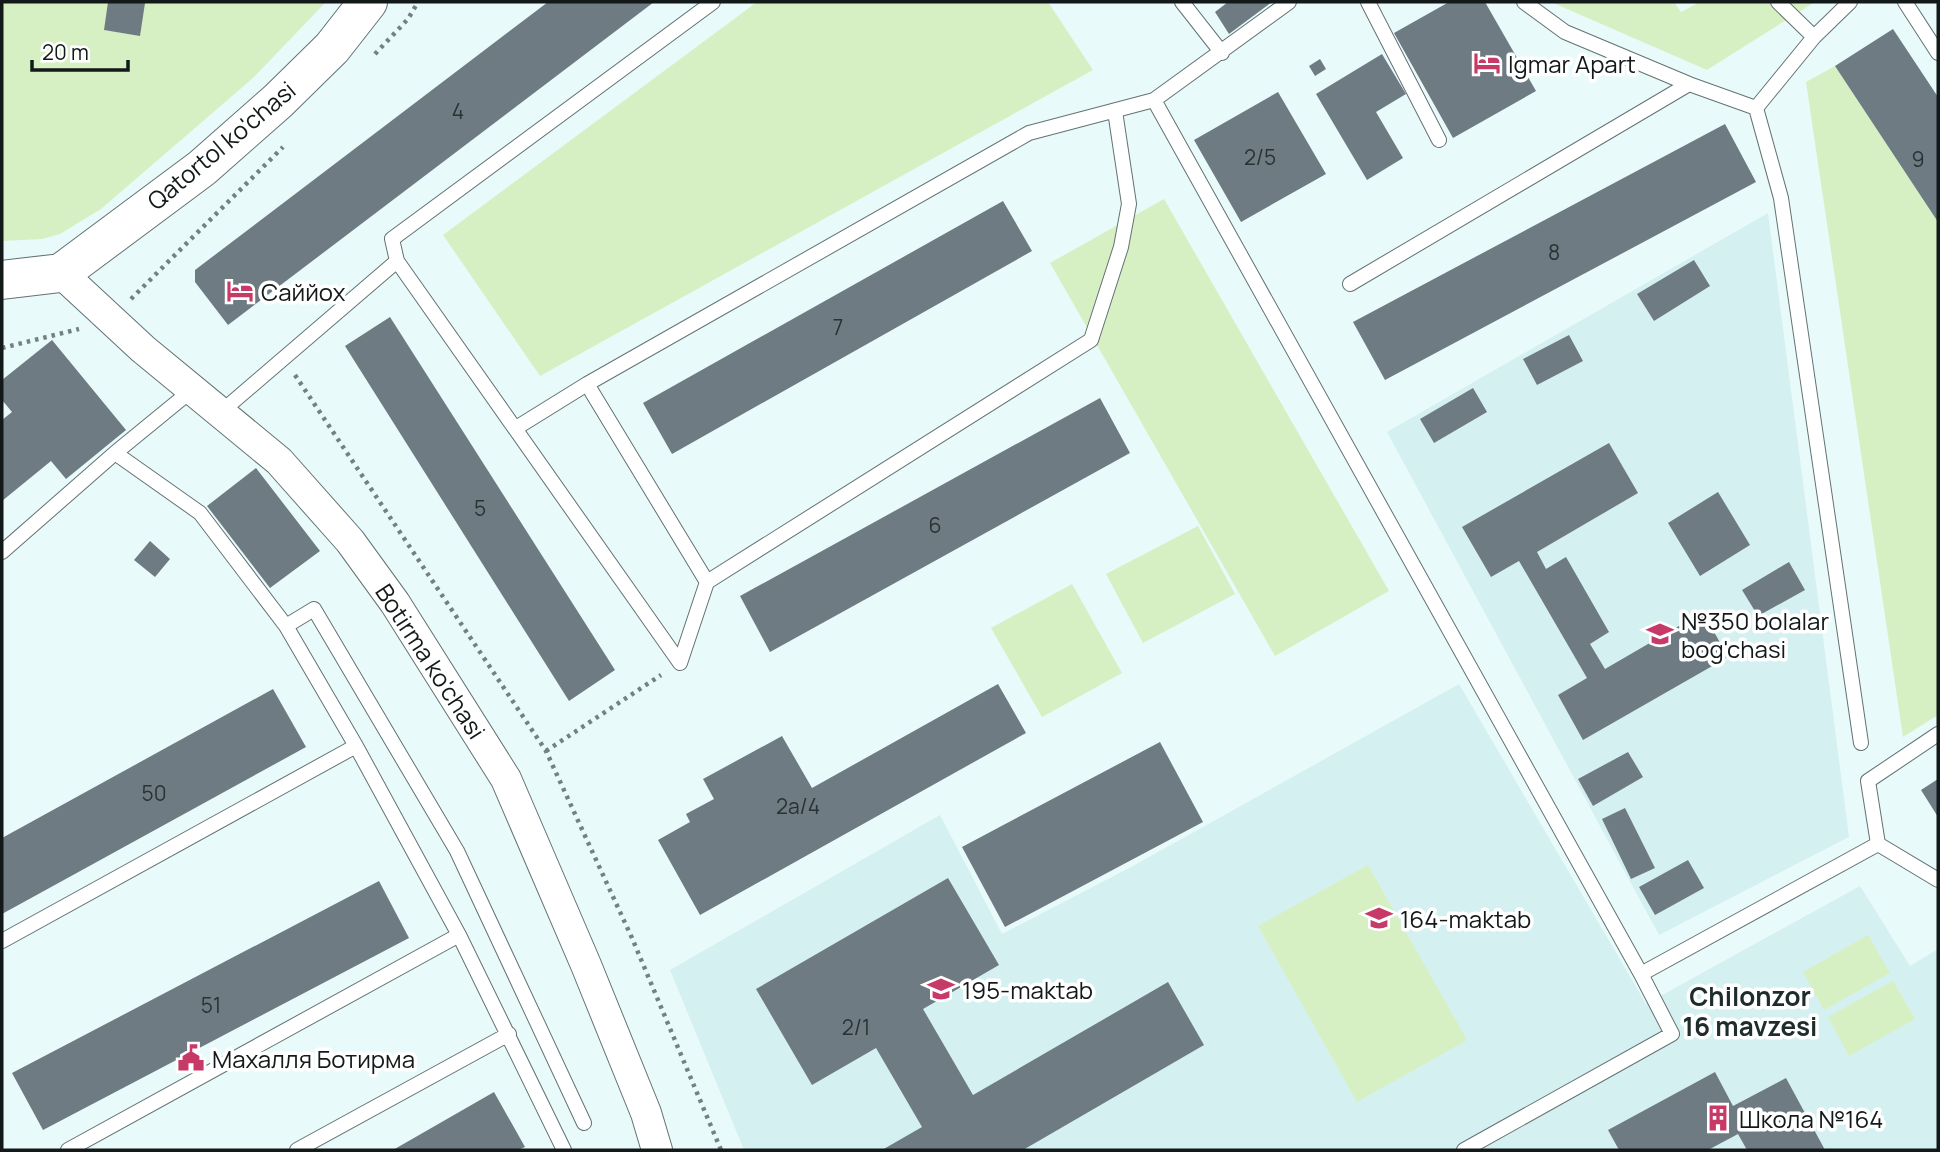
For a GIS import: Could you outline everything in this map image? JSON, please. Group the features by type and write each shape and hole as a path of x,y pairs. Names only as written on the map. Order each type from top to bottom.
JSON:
{"main road":[{"name":"Qatortol ko'chasi","path":"54,274 202,168 278,102 332,48 368,2"},
{"path":"2,270 54,274"},
{"path":"2,280 54,274"}],"street":[{"name":"Botirma ko'chasi","path":"54,274 279,461 350,541 429,653 494,758 586,965 646,1114 657,1150"}],"lane":[{"path":"680,663 397,261 392,239 713,2"},
{"path":"1182,2 1222,53"},
{"path":"516,428 587,384 1030,134 1154,100 1289,2"},
{"path":"1368,2 1439,141"},
{"path":"1524,2 1565,32 1689,84 1756,107"},
{"path":"1778,2 1814,37"},
{"path":"1756,107 1814,37 1850,2"},
{"path":"1905,2 1938,53"},
{"path":"1350,284 1689,84"},
{"path":"1154,100 1642,974 1672,1034 1464,1150"},
{"path":"1756,107 1782,198 1861,743"},
{"path":"680,663 707,582 1091,340 1121,247 1129,204 1115,111"},
{"path":"221,412 397,261"},
{"path":"587,384 707,582"},
{"path":"2,552 192,390"},
{"path":"115,453 200,513 286,626 356,746 459,935 564,1150"},
{"path":"286,626 314,609 457,851 584,1123"},
{"path":"1878,844 1868,781 1938,734"},
{"path":"2,941 356,746"},
{"path":"1642,974 1878,844"},
{"path":"1878,844 1938,880"},
{"path":"68,1150 459,935"},
{"path":"297,1150 509,1034"}],"path":[{"path":"546,751 680,663"}],"shaded area":[{"name":"№350 bolalar bog'chasi","path":"1768,213 1849,837 1659,935 1387,432"},
{"name":"164-maktab","path":"1459,684 1646,1004 1860,886 1910,966 1938,949 1938,1150 744,1150 670,970 940,815 1002,934 1133,866"}],"green space":[{"path":"2,2 326,2 253,78 101,209 60,234 42,239 2,241"},
{"path":"757,2 1048,2 1093,70 540,376 443,235"},
{"path":"1551,2 1674,2 1681,12 1700,2 1815,2 1707,70"},
{"path":"1835,66 1938,222 1938,715 1903,737 1806,82"},
{"path":"1164,199 1389,591 1275,656 1050,263"},
{"path":"1198,526 1235,594 1143,643 1106,574"},
{"path":"1072,584 1122,673 1042,717 991,628"},
{"path":"1368,865 1467,1040 1357,1102 1258,926"},
{"path":"1868,935 1890,973 1824,1010 1803,972"},
{"path":"1893,981 1915,1019 1849,1056 1828,1017"}],"building":[{"path":"108,2 145,3 140,36 104,30"},
{"path":"548,2 654,2 228,325 195,282 195,270"},
{"path":"1228,2 1272,2 1229,34 1215,12"},
{"path":"1449,2 1485,2 1536,91 1453,138 1394,33"},
{"path":"1893,29 1938,97 1938,222 1835,66"},
{"path":"1382,54 1406,94 1376,112 1403,158 1367,180 1316,94"},
{"path":"1320,59 1326,69 1315,76 1309,66"},
{"path":"1278,92 1326,174 1241,222 1194,140"},
{"path":"1725,124 1756,182 1385,380 1353,322"},
{"path":"1003,201 1032,251 672,454 643,403"},
{"path":"1694,260 1710,286 1654,321 1637,294"},
{"path":"390,317 615,670 569,701 345,346"},
{"path":"1569,335 1583,361 1537,385 1523,359"},
{"path":"52,340 126,430 66,479 51,461 2,501 2,420 12,412 2,400 2,380"},
{"path":"1473,388 1487,412 1434,443 1420,419"},
{"path":"1100,398 1130,453 770,652 740,596"},
{"path":"1609,443 1638,493 1537,552 1546,569 1566,557 1609,632 1590,644 1605,669 1703,612 1728,657 1583,740 1558,695 1587,678 1519,561 1491,577 1462,527"},
{"path":"256,468 320,551 270,588 207,506"},
{"path":"1718,492 1750,545 1700,576 1668,523"},
{"path":"150,541 170,559 155,577 134,560"},
{"path":"1789,562 1805,590 1758,616 1742,590"},
{"path":"998,684 1026,733 700,915 658,840 690,822 686,814 714,799 703,779 782,736 812,788"},
{"path":"273,689 306,747 2,914 2,838"},
{"path":"1160,742 1203,822 1005,927 962,847"},
{"path":"1628,752 1643,777 1593,806 1578,779"},
{"path":"1938,779 1938,817 1921,790"},
{"path":"1625,808 1655,868 1631,879 1602,819"},
{"path":"1688,860 1704,888 1655,915 1639,887"},
{"path":"948,878 999,965 923,1009 973,1095 1168,982 1204,1045 1023,1150 882,1150 922,1127 876,1048 812,1085 756,989"},
{"path":"379,881 409,938 43,1130 12,1073"},
{"name":"Школа №164","path":"1715,1072 1733,1106 1786,1078 1825,1150 1747,1150 1738,1134 1708,1150 1619,1150 1608,1130"},
{"path":"494,1092 525,1147 518,1150 393,1150"}],"place":[{"name":"Igmar Apart","path":"1487,63"},
{"name":"Саййох","path":"240,291"},
{"name":"№350 bolalar bog'chasi","path":"1660,634"},
{"name":"164-maktab","path":"1379,918"},
{"name":"195-maktab","path":"941,989"},
{"name":"Махалля Ботирма","path":"191,1058"},
{"name":"Школа №164","path":"1718,1118"}],"district":[{"name":"Chilonzor 16 mavzesi","path":"1750,1011"}]}
